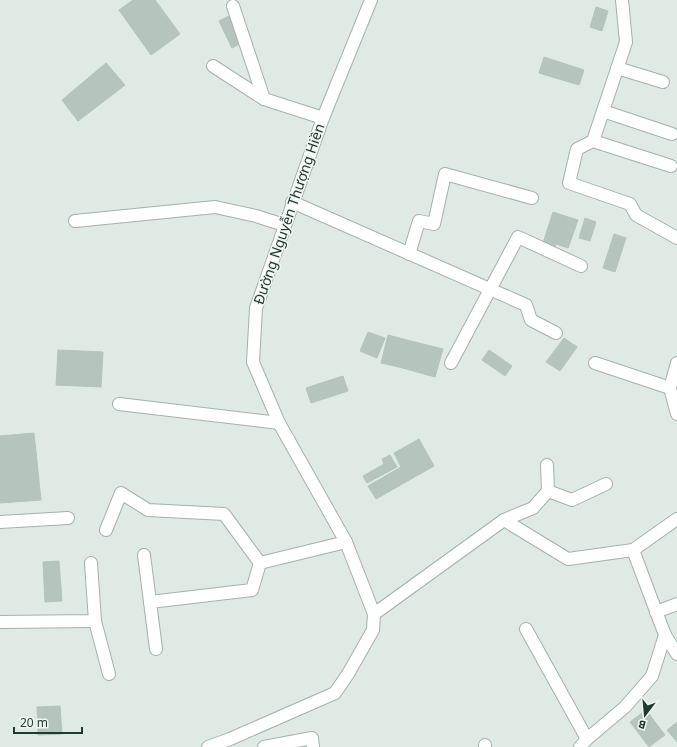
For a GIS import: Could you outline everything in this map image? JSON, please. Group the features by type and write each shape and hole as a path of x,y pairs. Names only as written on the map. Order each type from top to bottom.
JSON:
{"street":[{"name":"Đường Nguyễn Thượng Hiền","path":"208,747 231,743 335,693 348,674 373,630 374,614 346,542 279,423 253,362 256,308 292,202 323,118 371,0"},
{"path":"622,0 626,42 593,141 577,150 569,183 630,204 636,215 677,238"},
{"path":"233,6 264,99"},
{"path":"213,66 264,99 323,118"},
{"path":"617,68 663,82"},
{"path":"603,111 672,134"},
{"path":"593,141 671,166"},
{"path":"409,254 419,221 434,224 445,174 532,198"},
{"path":"292,202 526,305 531,320 556,333"},
{"path":"75,221 215,207 256,216 284,225"},
{"path":"451,363 518,237 581,266"},
{"path":"595,362 670,388"},
{"path":"677,363 670,388 677,414"},
{"path":"119,404 279,423"},
{"path":"374,614 504,520 533,508 548,491 547,464"},
{"path":"548,491 572,500 606,484"},
{"path":"106,530 121,493 148,510 224,514 260,563"},
{"path":"0,522 68,518"},
{"path":"504,520 568,559 633,550 677,519"},
{"path":"260,563 346,542"},
{"path":"633,550 665,635 677,654"},
{"path":"144,555 156,649"},
{"path":"91,563 95,621 109,674"},
{"path":"150,602 252,590 260,563"},
{"path":"656,612 677,604"},
{"path":"0,622 95,621"},
{"path":"526,629 583,743 625,707 652,676 665,635"},
{"path":"264,747 312,738 313,747"}],"building":[{"path":"133,0 155,0 180,34 151,55 119,10"},
{"path":"596,7 608,11 602,31 590,27"},
{"path":"231,15 244,42 232,48 219,21"},
{"path":"544,57 584,70 579,85 539,73"},
{"path":"106,63 125,85 78,121 62,100"},
{"path":"553,212 565,216 555,247 543,243"},
{"path":"565,216 578,220 568,248 556,244"},
{"path":"585,218 596,222 590,241 579,238"},
{"path":"614,234 626,238 615,272 603,268"},
{"path":"368,332 385,338 377,358 360,351"},
{"path":"388,335 407,340 399,367 381,363"},
{"path":"564,338 577,347 560,371 546,362"},
{"path":"407,340 443,349 435,377 399,367"},
{"path":"58,350 103,352 101,387 56,385"},
{"path":"489,350 512,366 505,376 482,360"},
{"path":"343,376 348,391 311,403 306,388"},
{"path":"34,433 41,500 0,503 0,436"},
{"path":"419,439 434,466 376,499 368,486 401,467 394,453"},
{"path":"390,455 397,467 367,483 363,476 384,464 382,459"},
{"path":"59,561 62,601 45,602 43,562"},
{"path":"60,706 62,734 38,735 37,707"},
{"path":"646,710 665,735 649,747 630,722"},
{"path":"677,722 677,742 667,730"}]}
